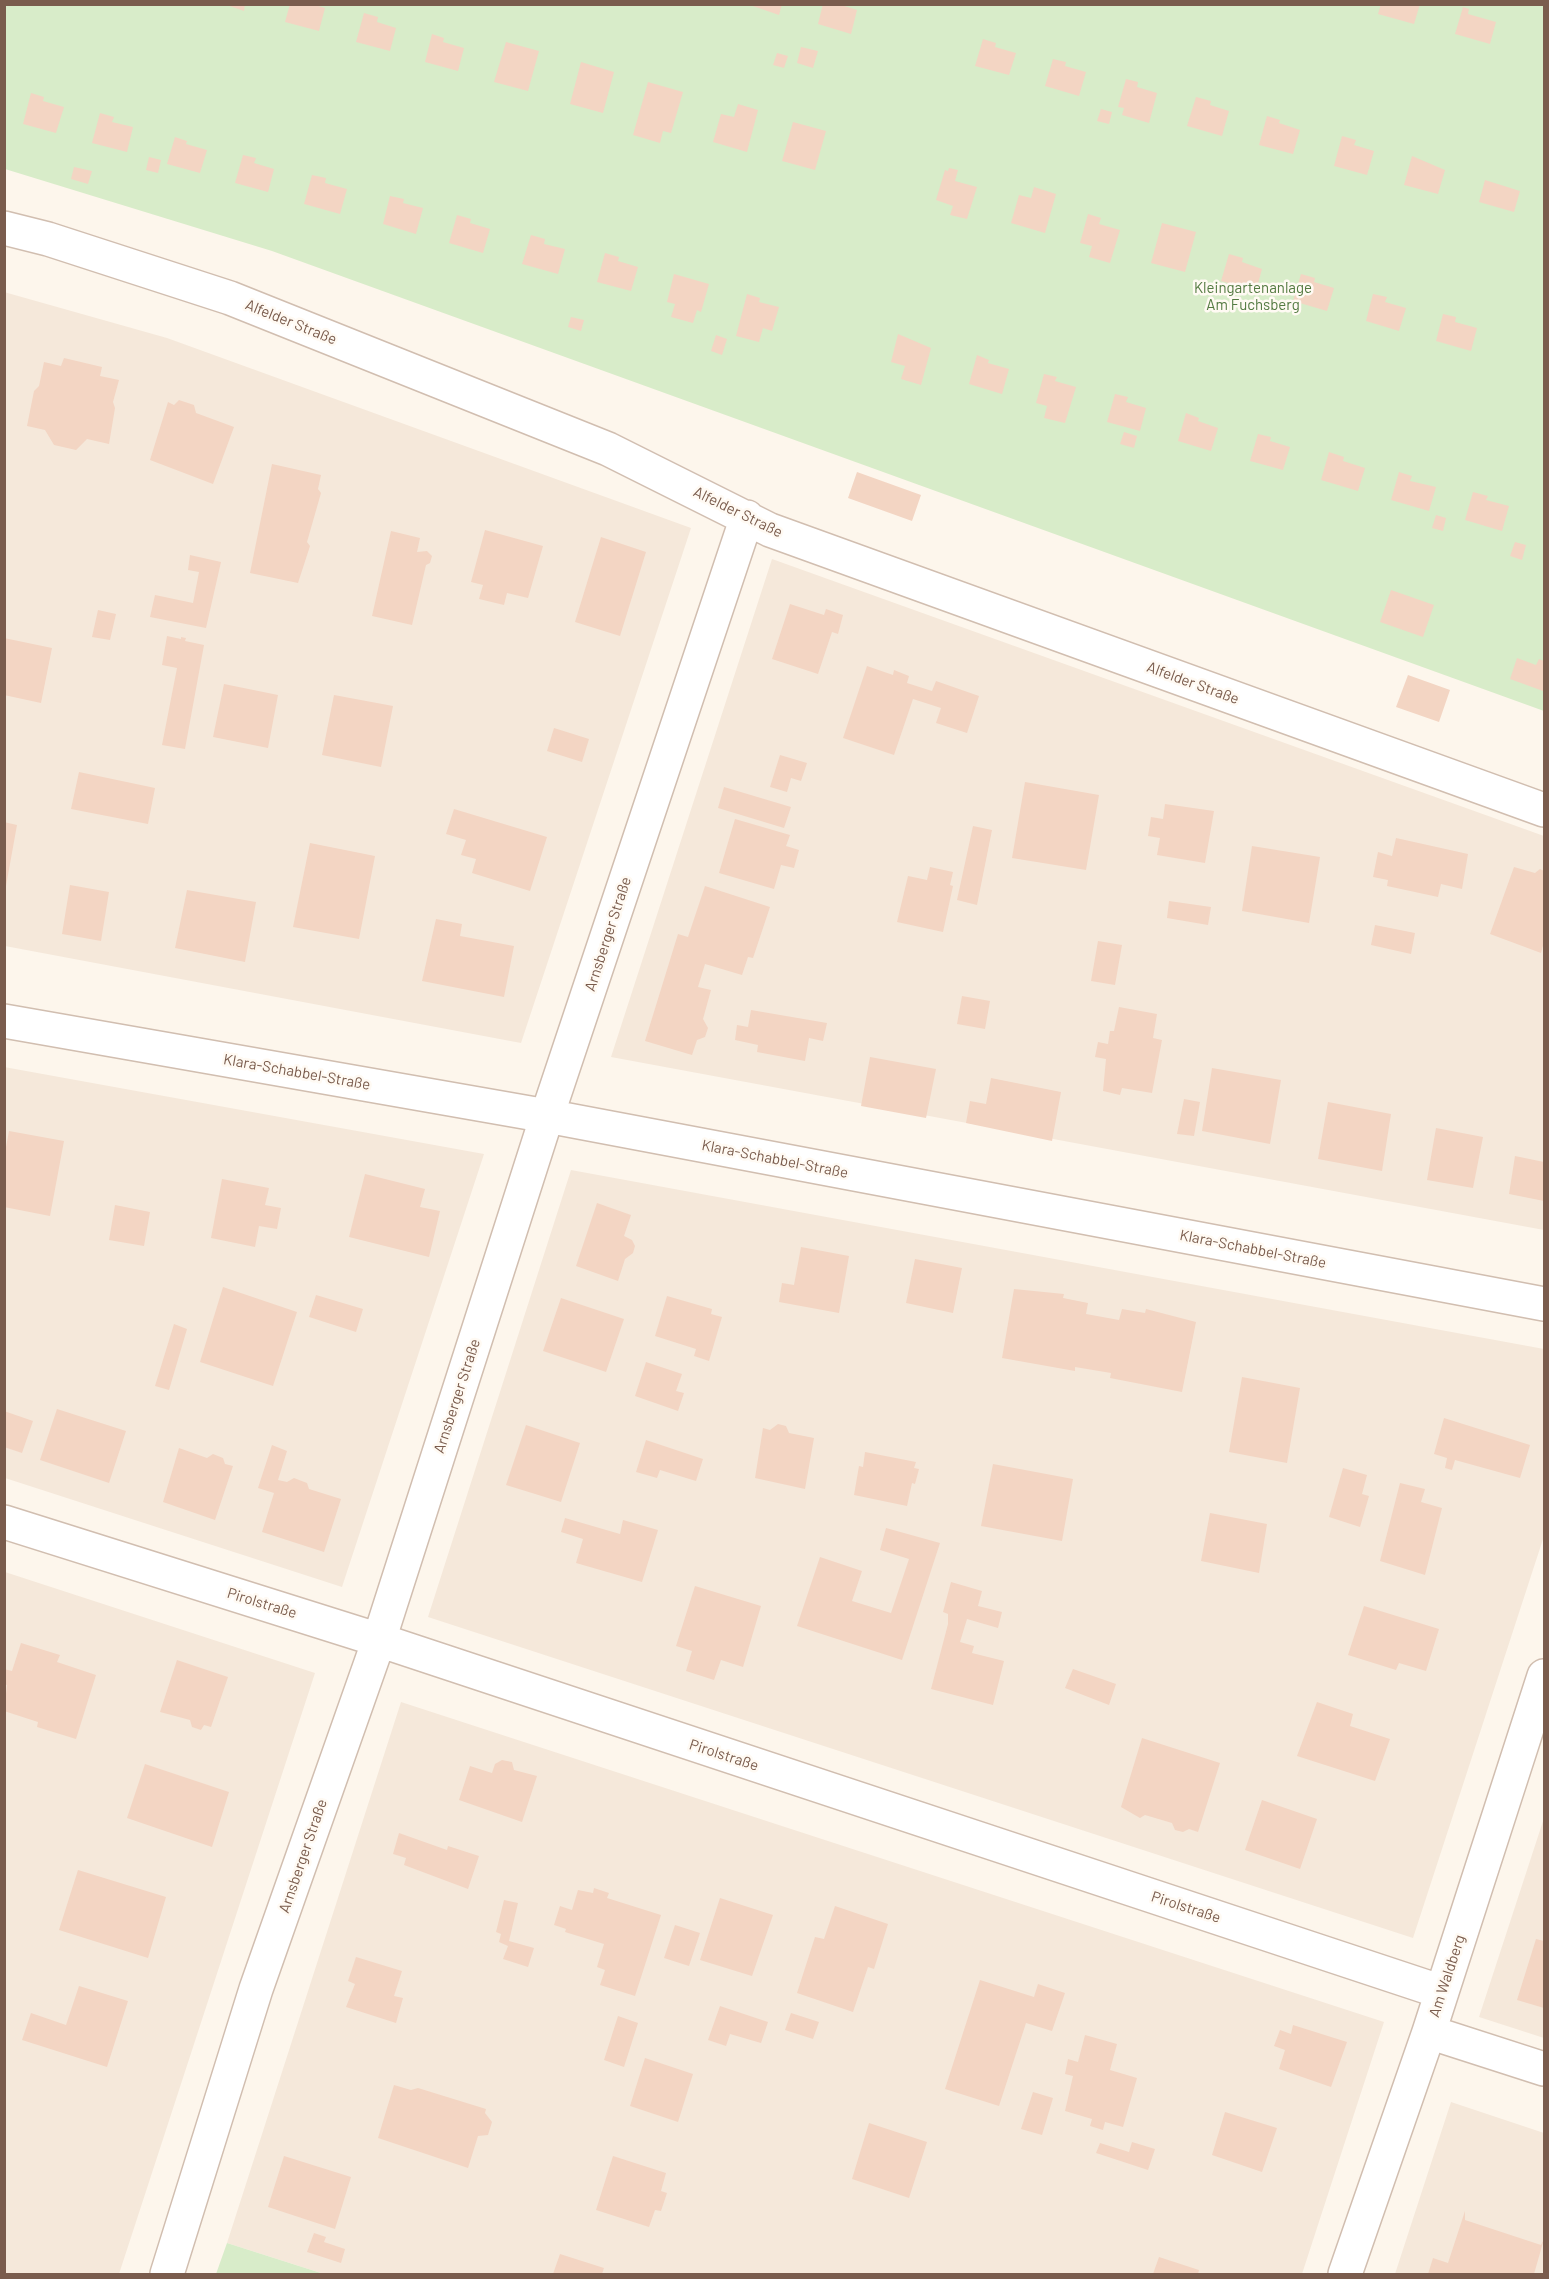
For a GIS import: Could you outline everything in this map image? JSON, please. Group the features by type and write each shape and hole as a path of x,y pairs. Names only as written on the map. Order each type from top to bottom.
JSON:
{"street":[{"name":"Alfelder Straße","path":"4,228 48,239 230,298 608,449 770,530 1545,810"},
{"name":"Arnsberger Straße","path":"167,2274 256,1989 379,1640 547,1116 747,517"},
{"name":"Klara-Schabbel-Straße","path":"4,1021 547,1116 1545,1304"},
{"name":"Pirolstraße","path":"4,1522 379,1640 1442,1992"},
{"name":"Am Waldberg","path":"1345,2274 1429,2032 1545,1676"},
{"path":"1429,2032 1545,2069"}],"shaded area":[{"path":"4,292 167,338 691,528 521,1043 5,946"},
{"path":"772,559 1544,836 1544,1230 611,1057"},
{"path":"4,1067 484,1154 342,1587 5,1478"},
{"path":"571,1170 1544,1349 1544,1536 1413,1938 428,1617"},
{"path":"5,1572 315,1673 119,2274 5,2274"},
{"path":"401,1702 1384,2022 1302,2274 324,2274 227,2243"},
{"path":"1544,1818 1544,2038 1479,2017"},
{"path":"1451,2102 1544,2133 1544,2274 1395,2274"}],"green space":[{"name":"Kleingartenanlage Am Fuchsberg","path":"4,5 1544,5 1544,711 272,251 5,169"},
{"path":"227,2243 324,2274 216,2274"}],"building":[{"path":"224,4 245,4 244,11"},
{"path":"290,4 312,4 325,8 319,31 285,22"},
{"path":"747,4 782,4 779,15"},
{"path":"823,4 838,4 857,10 851,34 818,24"},
{"path":"1381,4 1420,4 1414,24 1378,14"},
{"path":"1463,7 1469,9 1468,14 1496,22 1490,44 1455,34"},
{"path":"364,13 378,17 377,22 396,28 390,51 356,42"},
{"path":"432,34 444,38 443,42 464,48 458,71 425,62"},
{"path":"983,39 996,43 995,47 1016,53 1009,75 975,66"},
{"path":"506,42 539,51 528,91 494,82"},
{"path":"801,47 818,51 813,68 797,63"},
{"path":"777,53 788,56 784,68 773,65"},
{"path":"1053,59 1066,62 1065,66 1086,72 1079,96 1045,86"},
{"path":"581,62 614,72 603,113 570,104"},
{"path":"1126,79 1138,82 1137,87 1157,93 1149,123 1122,115 1124,108 1118,107"},
{"path":"648,82 683,92 671,133 663,131 660,143 633,135"},
{"path":"31,93 44,97 43,101 64,107 56,133 23,124"},
{"path":"1196,97 1211,101 1210,105 1229,111 1222,136 1187,126"},
{"path":"738,104 758,110 747,152 713,142 721,114 734,117"},
{"path":"1101,109 1112,112 1109,124 1097,121"},
{"path":"100,113 114,117 112,122 133,127 127,152 92,143"},
{"path":"1267,116 1300,130 1293,154 1259,145"},
{"path":"793,122 826,131 815,170 782,161"},
{"path":"1342,136 1356,140 1354,145 1374,151 1367,175 1334,166"},
{"path":"175,137 187,141 186,144 207,150 200,173 167,164"},
{"path":"243,155 256,158 254,163 274,169 268,192 235,183"},
{"path":"1412,156 1445,170 1438,194 1404,185"},
{"path":"149,157 161,160 158,173 146,170"},
{"path":"74,167 92,171 88,184 71,179"},
{"path":"949,168 958,170 955,181 977,187 967,219 950,215 953,206 936,200 945,170 948,171"},
{"path":"312,175 326,178 325,183 347,189 340,214 304,204"},
{"path":"1485,180 1520,191 1514,212 1479,202"},
{"path":"1034,187 1056,194 1045,233 1011,223 1019,195 1031,198"},
{"path":"390,196 404,199 403,203 423,208 416,234 383,224"},
{"path":"1088,214 1101,218 1099,224 1120,230 1110,263 1089,257 1092,246 1080,243"},
{"path":"457,215 471,219 470,223 490,229 483,253 449,243"},
{"path":"1162,223 1196,232 1185,272 1151,263"},
{"path":"531,235 545,239 544,244 565,249 558,274 522,264"},
{"path":"605,253 619,257 618,261 638,267 631,291 597,282"},
{"path":"1229,254 1243,258 1242,262 1262,269 1256,291 1221,281"},
{"path":"674,274 709,284 701,312 697,310 693,323 671,317 675,304 667,302"},
{"path":"1301,274 1315,278 1314,282 1334,288 1327,311 1293,301"},
{"path":"747,294 760,298 759,302 779,307 772,331 763,328 759,342 736,336"},
{"path":"1373,294 1387,297 1385,302 1406,308 1399,331 1366,321"},
{"path":"1443,314 1456,317 1455,322 1477,328 1471,351 1436,341"},
{"path":"571,317 584,320 581,331 568,327"},
{"path":"898,334 931,348 921,385 901,379 905,366 891,362"},
{"path":"716,335 727,339 722,355 711,351"},
{"path":"977,355 989,360 988,363 1009,369 1002,394 969,384"},
{"path":"64,358 102,367 100,376 119,380 113,402 115,408 109,444 87,439 76,450 54,445 45,430 27,426 34,391 39,386 44,362 61,366"},
{"path":"1044,374 1057,377 1055,381 1076,387 1065,423 1044,418 1047,406 1036,403"},
{"path":"1115,394 1128,397 1126,402 1146,408 1140,431 1107,422"},
{"path":"179,400 194,405 196,413 234,427 213,484 150,460 168,402 174,405"},
{"path":"1186,413 1199,418 1198,421 1218,428 1211,451 1178,441"},
{"path":"1124,432 1137,436 1134,448 1120,444"},
{"path":"1258,434 1271,437 1270,441 1290,447 1283,470 1250,461"},
{"path":"1329,452 1344,457 1343,461 1365,468 1358,491 1321,480"},
{"path":"272,464 321,475 318,489 321,493 307,542 310,546 298,583 250,573"},
{"path":"857,472 921,495 912,521 848,498"},
{"path":"1399,472 1412,476 1410,481 1436,487 1429,511 1391,500"},
{"path":"1473,492 1488,496 1486,500 1509,506 1502,531 1465,520"},
{"path":"1436,515 1446,518 1443,531 1432,528"},
{"path":"485,530 543,546 528,598 507,593 504,605 479,599 483,585 471,582"},
{"path":"391,531 420,538 417,552 427,551 432,556 430,563 426,565 412,625 372,616"},
{"path":"601,537 646,552 620,636 575,622"},
{"path":"1515,542 1526,545 1522,560 1510,556"},
{"path":"190,555 221,562 206,628 150,617 155,595 193,603 199,572 188,570"},
{"path":"1391,590 1434,605 1423,637 1380,622"},
{"path":"790,604 824,615 826,609 843,615 838,634 832,632 818,674 772,659"},
{"path":"98,610 116,614 110,640 92,637"},
{"path":"167,636 186,638 185,641 204,645 185,749 162,745 177,668 162,665"},
{"path":"4,638 52,648 41,703 4,695"},
{"path":"1517,658 1536,665 1539,659 1544,661 1543,691 1510,679"},
{"path":"867,666 893,675 894,670 909,676 907,683 932,691 936,681 979,696 967,733 936,723 941,708 913,699 894,755 843,738"},
{"path":"1408,675 1450,690 1439,722 1396,707"},
{"path":"224,684 278,695 268,748 213,737"},
{"path":"334,695 393,706 381,767 322,755"},
{"path":"554,728 589,739 582,762 547,751"},
{"path":"780,755 807,763 801,781 791,778 787,792 770,787"},
{"path":"79,772 155,788 148,824 71,809"},
{"path":"1025,782 1099,795 1086,870 1012,858"},
{"path":"724,787 791,807 784,828 718,808"},
{"path":"1165,804 1214,811 1205,863 1157,855 1160,838 1148,836 1151,817 1163,819"},
{"path":"454,809 547,837 530,891 472,873 476,859 461,855 466,840 446,834"},
{"path":"735,819 790,835 786,846 799,850 794,868 781,865 774,889 719,873"},
{"path":"4,822 17,825 6,886 4,886"},
{"path":"973,826 992,830 977,905 957,900"},
{"path":"1396,838 1468,854 1462,889 1441,884 1438,897 1387,886 1388,880 1373,877 1378,852 1392,856"},
{"path":"310,843 375,856 359,939 293,927"},
{"path":"1252,846 1320,857 1309,923 1242,911"},
{"path":"930,867 953,872 950,885 953,886 943,932 897,922 908,876 927,880"},
{"path":"1514,867 1535,873 1540,869 1544,871 1544,942 1541,953 1490,934"},
{"path":"70,885 109,892 101,941 62,934"},
{"path":"705,886 770,907 753,958 748,957 742,975 705,964 698,987 711,990 703,1019 708,1028 705,1037 697,1040 692,1055 645,1041 678,934 688,937"},
{"path":"187,890 256,902 245,962 175,948"},
{"path":"1169,901 1211,907 1208,925 1167,918"},
{"path":"436,919 462,924 460,936 514,946 504,997 422,981"},
{"path":"1375,925 1415,933 1411,954 1371,945"},
{"path":"1098,941 1122,945 1115,985 1091,981"},
{"path":"962,996 990,1001 985,1029 957,1024"},
{"path":"1119,1007 1157,1014 1153,1038 1162,1040 1152,1093 1122,1088 1120,1095 1103,1091 1106,1059 1095,1057 1098,1042 1108,1044 1110,1031 1114,1031"},
{"path":"751,1010 827,1023 823,1041 809,1038 805,1061 757,1052 758,1045 735,1040 737,1025 748,1027"},
{"path":"870,1057 936,1069 926,1118 861,1106"},
{"path":"1212,1068 1281,1080 1270,1144 1202,1131"},
{"path":"991,1078 1061,1092 1052,1141 966,1123 970,1101 986,1104"},
{"path":"1184,1099 1200,1102 1194,1136 1177,1134"},
{"path":"1328,1102 1391,1114 1382,1171 1318,1159"},
{"path":"1436,1128 1483,1137 1473,1188 1427,1180"},
{"path":"9,1131 64,1141 50,1216 4,1207 4,1158"},
{"path":"1515,1156 1544,1162 1544,1201 1509,1194"},
{"path":"365,1174 425,1189 420,1207 440,1211 429,1257 349,1237"},
{"path":"222,1179 269,1188 265,1205 281,1208 277,1229 259,1226 255,1247 211,1238"},
{"path":"597,1203 631,1215 624,1236 632,1240 635,1246 633,1253 625,1259 618,1281 576,1266"},
{"path":"115,1205 150,1212 144,1246 109,1240"},
{"path":"801,1247 849,1256 839,1313 779,1302 782,1283 794,1285"},
{"path":"915,1259 962,1268 953,1313 906,1303"},
{"path":"223,1287 297,1312 273,1386 200,1362"},
{"path":"1014,1289 1064,1294 1063,1298 1088,1303 1086,1314 1119,1320 1122,1309 1145,1313 1146,1309 1196,1322 1182,1392 1110,1378 1111,1373 1075,1367 1075,1371 1002,1358"},
{"path":"316,1295 363,1309 356,1332 309,1317"},
{"path":"667,1296 712,1309 711,1314 722,1317 709,1361 694,1356 696,1349 655,1336"},
{"path":"561,1298 624,1319 606,1372 543,1351"},
{"path":"174,1324 187,1329 169,1390 155,1386"},
{"path":"646,1362 682,1374 676,1391 684,1393 678,1411 635,1396"},
{"path":"1242,1377 1300,1388 1287,1463 1229,1452"},
{"path":"57,1409 126,1431 109,1483 40,1460"},
{"path":"4,1411 33,1421 22,1453 4,1447"},
{"path":"1444,1418 1530,1445 1520,1478 1455,1460 1452,1470 1445,1468 1447,1458 1434,1454"},
{"path":"778,1424 786,1426 789,1433 814,1438 805,1489 755,1478 763,1428 770,1430"},
{"path":"526,1425 580,1443 561,1502 506,1485"},
{"path":"646,1440 703,1459 696,1481 660,1470 657,1478 636,1472"},
{"path":"272,1445 287,1451 278,1480 287,1482 294,1478 307,1483 309,1489 341,1499 324,1552 262,1532 274,1493 258,1488"},
{"path":"179,1448 207,1458 213,1454 223,1458 225,1464 233,1466 215,1520 163,1502"},
{"path":"865,1452 916,1462 914,1468 919,1469 915,1484 912,1483 907,1506 854,1495 859,1466 863,1467"},
{"path":"993,1464 1073,1479 1062,1541 981,1526"},
{"path":"1343,1468 1367,1475 1362,1494 1369,1496 1360,1527 1329,1517"},
{"path":"1400,1483 1425,1489 1421,1502 1442,1508 1425,1575 1380,1561"},
{"path":"1210,1513 1267,1524 1259,1573 1201,1561"},
{"path":"565,1518 620,1534 623,1520 658,1530 642,1582 576,1563 583,1539 561,1532"},
{"path":"886,1528 940,1543 902,1660 797,1626 820,1557 862,1571 852,1601 891,1613 909,1559 880,1550"},
{"path":"951,1582 982,1591 978,1606 1002,1612 998,1628 967,1619 960,1642 974,1646 972,1653 1004,1661 993,1705 931,1689 948,1624 948,1614 943,1612"},
{"path":"695,1586 761,1606 743,1667 721,1660 714,1680 686,1671 692,1651 676,1646"},
{"path":"1364,1606 1439,1629 1426,1671 1399,1663 1396,1670 1348,1655"},
{"path":"21,1643 60,1655 57,1662 96,1675 76,1739 37,1727 38,1722 4,1711 7,1685 4,1684 4,1669 12,1671"},
{"path":"177,1660 228,1677 211,1727 204,1725 201,1730 192,1727 190,1720 160,1712"},
{"path":"1073,1669 1116,1684 1109,1705 1065,1688"},
{"path":"1317,1702 1353,1714 1350,1726 1390,1739 1375,1781 1297,1756"},
{"path":"1142,1738 1220,1763 1198,1832 1189,1829 1183,1832 1175,1830 1172,1823 1145,1815 1140,1818 1121,1807"},
{"path":"502,1760 512,1762 514,1770 537,1776 522,1822 459,1800 470,1766 492,1773 495,1764"},
{"path":"145,1764 229,1792 212,1847 127,1818"},
{"path":"1262,1800 1317,1819 1300,1869 1245,1850"},
{"path":"399,1833 447,1850 448,1846 479,1856 468,1889 404,1865 406,1858 393,1854"},
{"path":"78,1870 166,1897 148,1958 59,1930"},
{"path":"594,1888 609,1893 607,1898 661,1915 635,1996 600,1985 605,1970 597,1967 604,1944 565,1932 566,1929 554,1925 560,1906 572,1910 578,1890 593,1893"},
{"path":"720,1898 773,1915 752,1976 700,1960"},
{"path":"504,1900 518,1903 509,1941 534,1948 528,1967 503,1959 508,1946 499,1942 501,1934 496,1932"},
{"path":"835,1906 888,1924 874,1969 868,1967 853,2012 797,1993 815,1937 824,1939"},
{"path":"675,1925 700,1933 689,1966 664,1958"},
{"path":"1536,1939 1544,1941 1544,2008 1517,2000"},
{"path":"356,1957 402,1971 394,1996 403,1998 396,2023 346,2007 355,1984 348,1981"},
{"path":"980,1980 1034,1997 1038,1984 1065,1993 1052,2031 1026,2023 999,2106 945,2089"},
{"path":"79,1986 128,2001 107,2067 22,2040 31,2013 66,2025"},
{"path":"720,2006 768,2022 761,2043 730,2034 726,2046 708,2040"},
{"path":"791,2013 819,2022 813,2039 785,2030"},
{"path":"618,2016 638,2023 624,2067 604,2060"},
{"path":"1293,2025 1347,2042 1331,2087 1279,2069 1285,2050 1274,2046 1280,2030 1291,2034"},
{"path":"1085,2035 1117,2044 1110,2070 1137,2078 1123,2127 1105,2122 1103,2130 1090,2126 1092,2119 1065,2111 1073,2076 1065,2074 1068,2059 1078,2062"},
{"path":"645,2058 693,2074 678,2122 630,2106"},
{"path":"394,2085 411,2090 418,2088 486,2109 485,2113 492,2122 488,2135 478,2136 468,2168 378,2138"},
{"path":"1033,2092 1053,2098 1042,2135 1021,2129"},
{"path":"1225,2112 1277,2128 1262,2172 1212,2155"},
{"path":"869,2123 927,2142 909,2198 852,2179"},
{"path":"1132,2142 1155,2149 1148,2170 1096,2153 1100,2143 1129,2152"},
{"path":"284,2156 351,2177 335,2229 268,2207"},
{"path":"613,2156 666,2173 661,2191 667,2193 661,2211 655,2210 649,2227 596,2210"},
{"path":"1465,2211 1465,2220 1541,2245 1544,2239 1534,2274 1428,2274 1433,2258 1448,2263"},
{"path":"314,2233 326,2237 324,2242 345,2249 341,2263 307,2252"},
{"path":"560,2254 604,2268 602,2274 553,2274"},
{"path":"1159,2257 1199,2270 1198,2274 1153,2274"}]}
